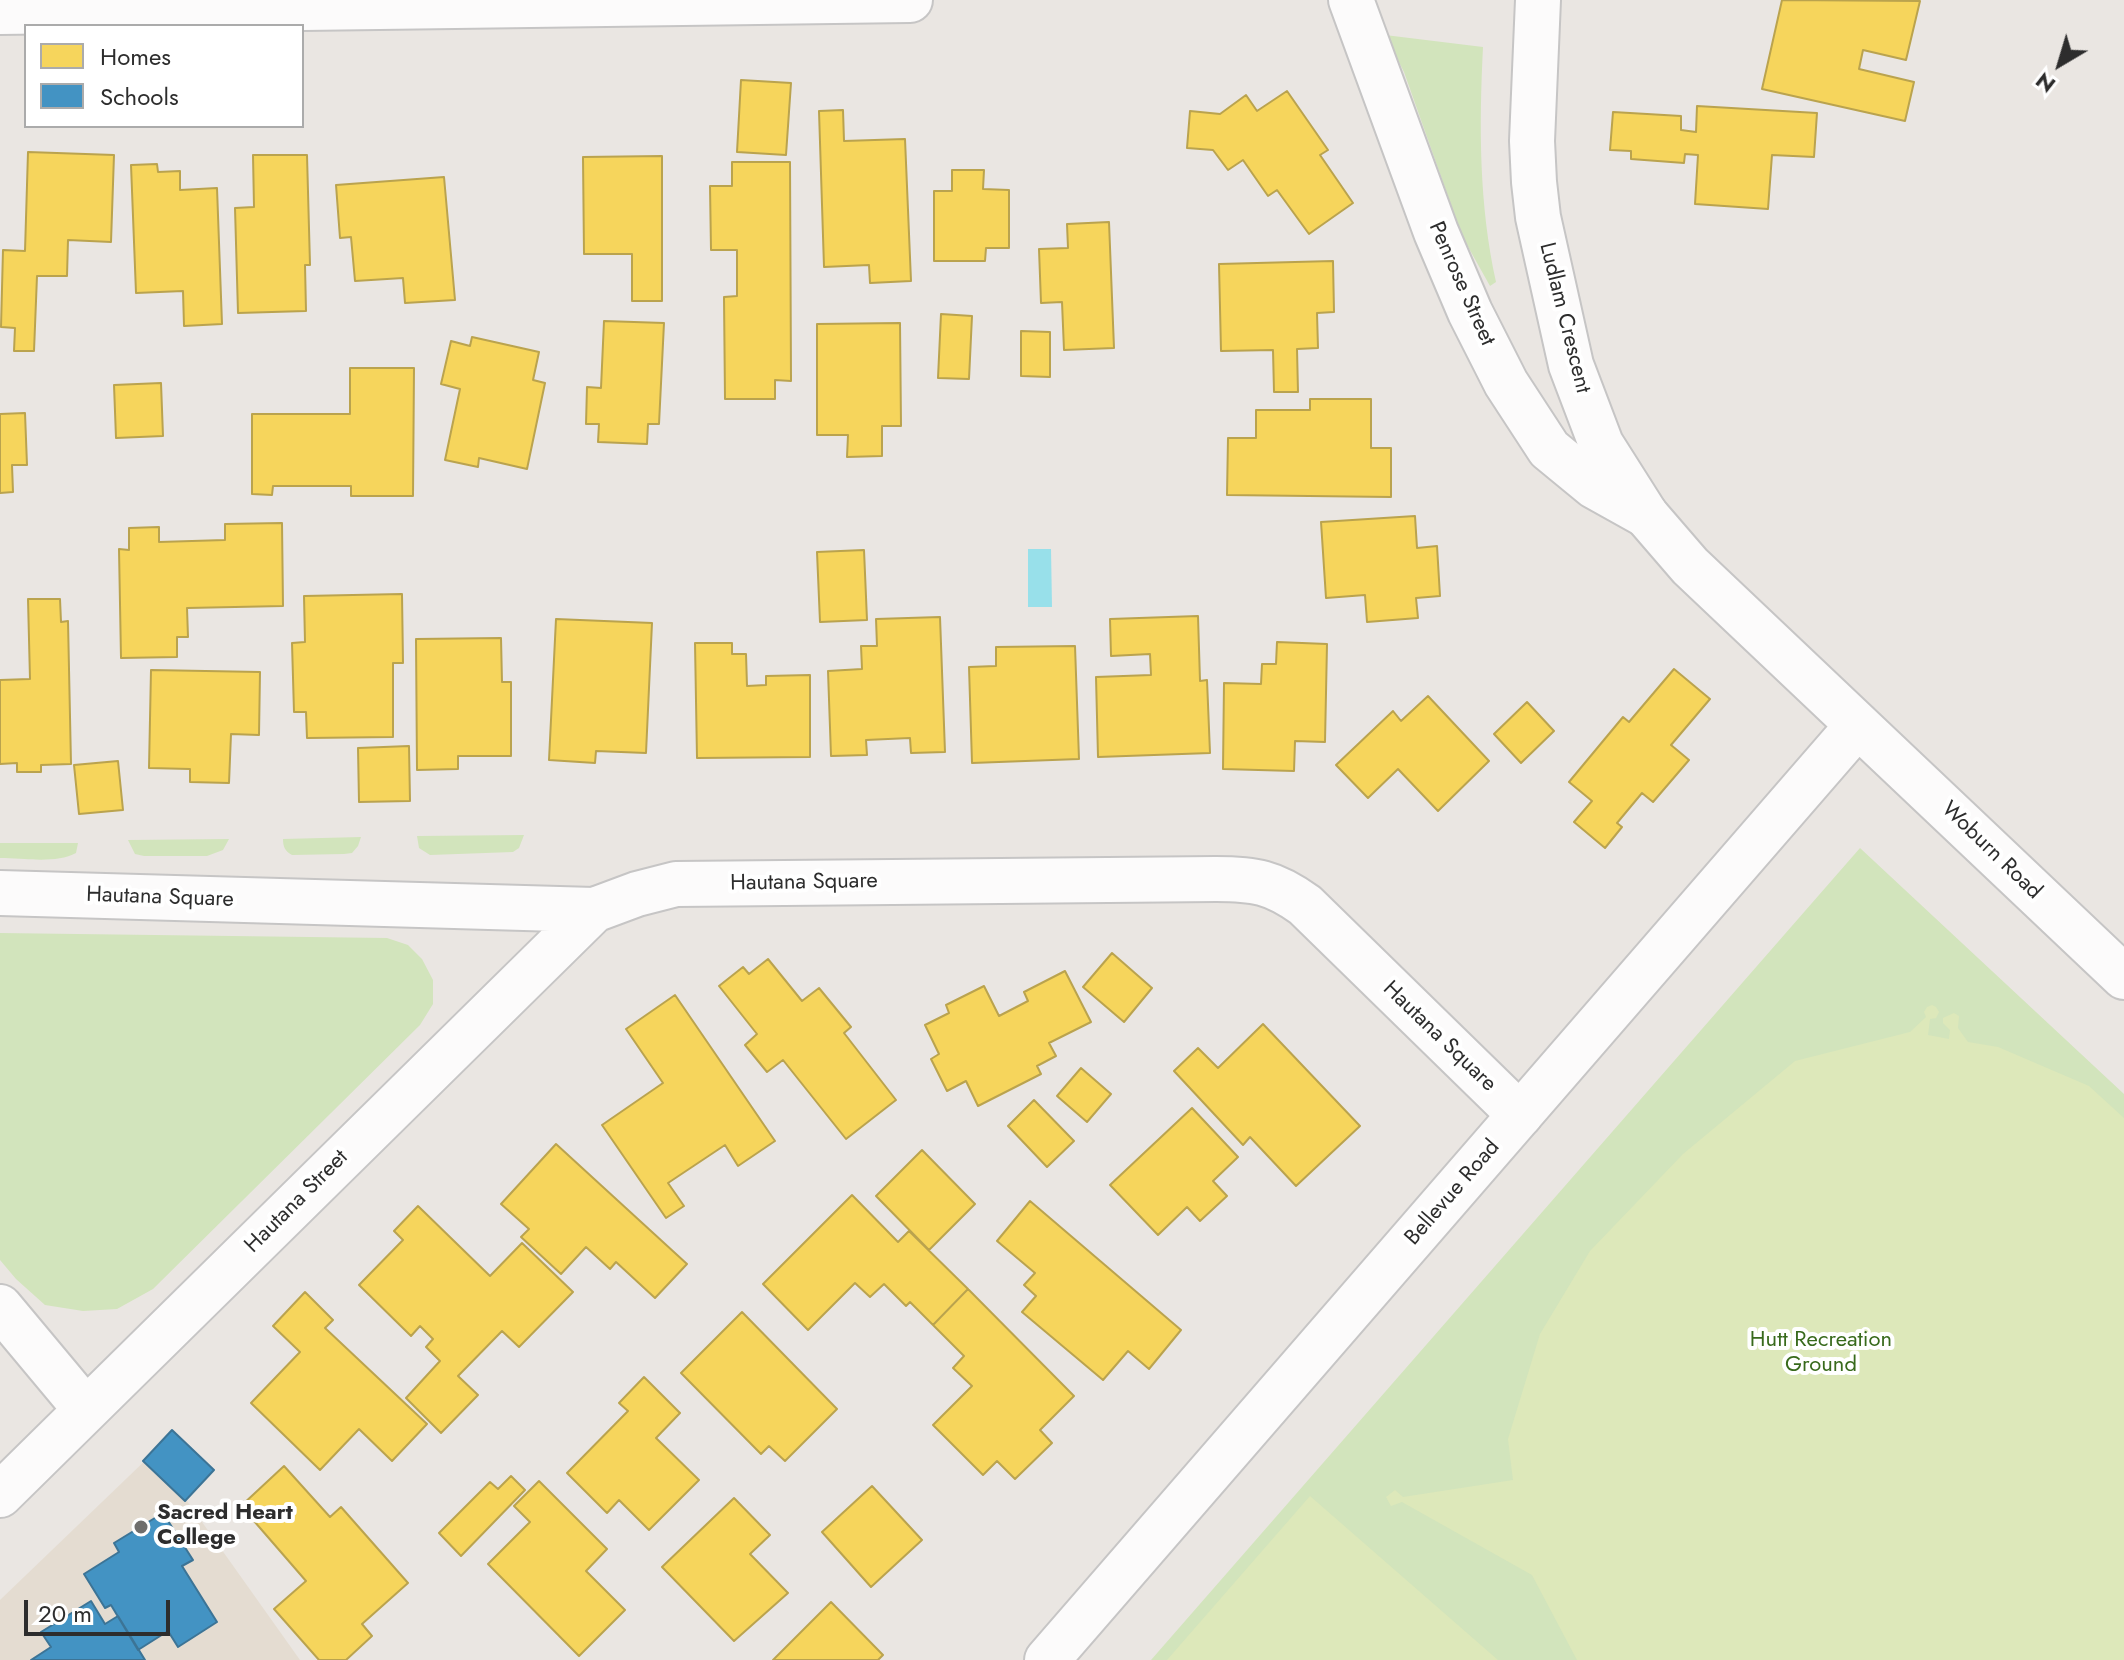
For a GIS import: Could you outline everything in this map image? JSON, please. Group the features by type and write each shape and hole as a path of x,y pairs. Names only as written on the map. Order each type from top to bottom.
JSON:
{"street":[{"path":"0,12 910,0"},
{"name":"Penrose Street","path":"1351,0 1436,232 1470,312 1506,383 1549,449 1594,486 1646,515"},
{"name":"Ludlam Crescent","path":"1538,0 1532,141 1534,182 1541,230 1571,365 1601,444 1646,515 1690,566 1858,725"},
{"name":"Woburn Road","path":"1858,725 2124,977"},
{"name":"Bellevue Road","path":"1047,1660 1858,725"},
{"name":"Hautana Square","path":"0,893 594,910 676,884 1262,881 1284,890 1305,905 1520,1115"},
{"name":"Hautana Street","path":"0,1495 594,910"},
{"path":"0,1307 86,1410"}],"shaded area":[{"name":"Sacred Heart College","path":"153,1453 300,1660 0,1660 0,1600"}],"green space":[{"path":"1385,35 1483,47 1482,165 1486,224 1496,282 1490,286 1462,236 1404,72"},
{"path":"524,835 519,848 513,852 430,855 419,848 417,836"},
{"path":"361,837 352,853 344,854 292,855 283,842 283,839"},
{"path":"229,839 223,850 207,856 144,856 135,854 128,840"},
{"path":"0,843 78,843 76,853 39,860 0,858"},
{"name":"Hutt Recreation Ground","path":"1860,848 2124,1094 2124,1660 1151,1660"},
{"path":"0,933 387,938 408,945 422,959 433,980 433,1004 420,1025 153,1289 117,1309 83,1311 45,1305 0,1260"},
{"name":"Hutt Recreation Ground","path":"1932,1005 1939,1012 1936,1018 1930,1019 1928,1035 1949,1039 1950,1030 1943,1023 1943,1018 1954,1013 1959,1016 1958,1028 1968,1042 1998,1047 2089,1086 2124,1118 2124,1660 1577,1660 1532,1575 1402,1502 1391,1506 1386,1497 1395,1490 1403,1497 1513,1480 1508,1439 1540,1334 1590,1251 1683,1154 1795,1061 1910,1032 1926,1017 1924,1012"},
{"path":"1310,1496 1498,1660 1167,1660"}],"water":[{"path":"1028,549 1051,549 1052,607 1028,607"}],"building: Homes":[{"path":"1782,0 1920,1 1906,60 1863,50 1859,69 1914,82 1905,121 1762,89"},
{"path":"741,80 791,83 786,155 737,152"},
{"path":"1287,91 1328,150 1320,155 1353,203 1309,234 1277,190 1268,196 1243,160 1228,170 1213,150 1187,148 1190,111 1220,114 1246,95 1257,111"},
{"path":"1697,106 1817,113 1814,157 1772,155 1768,209 1695,204 1698,155 1685,154 1684,163 1631,159 1631,151 1610,150 1613,112 1681,116 1681,130 1696,132"},
{"path":"843,110 844,141 905,139 911,281 870,283 869,265 824,267 819,111"},
{"path":"28,152 114,155 111,242 68,240 67,276 37,276 34,351 14,351 15,328 1,327 3,250 25,251"},
{"path":"253,155 307,155 310,265 305,265 306,311 238,313 235,208 254,207"},
{"path":"662,156 662,301 632,301 632,254 584,254 583,157"},
{"path":"732,162 790,162 791,381 775,380 775,399 725,399 724,297 737,296 737,250 711,250 710,186 732,186"},
{"path":"157,164 158,172 180,171 180,190 217,188 222,324 184,326 183,291 136,293 131,165"},
{"path":"952,170 984,170 983,189 1009,190 1009,248 986,248 985,261 934,261 934,191 952,191"},
{"path":"444,177 455,300 405,303 403,278 355,281 351,237 340,238 336,185"},
{"path":"1109,222 1114,348 1064,350 1062,302 1041,303 1039,249 1068,248 1067,224"},
{"path":"1333,261 1334,312 1317,313 1318,348 1297,349 1298,392 1274,392 1273,350 1221,351 1219,264"},
{"path":"941,314 972,316 969,379 938,378"},
{"path":"604,321 664,323 659,424 648,424 647,444 598,442 599,424 586,424 587,387 601,388"},
{"path":"900,323 901,426 882,426 882,456 847,457 848,435 817,435 817,324"},
{"path":"1021,331 1050,332 1050,377 1021,376"},
{"path":"472,337 539,352 533,380 545,383 527,469 479,458 478,467 445,460 460,389 441,384 451,341 470,346"},
{"path":"350,368 414,368 413,496 351,496 351,486 273,486 272,495 252,494 252,414 350,414"},
{"path":"161,383 163,436 116,438 114,385"},
{"path":"1310,399 1371,399 1371,448 1391,448 1391,497 1227,495 1228,438 1256,438 1256,410 1310,410"},
{"path":"25,413 27,465 12,465 13,492 0,493 0,414"},
{"path":"1415,516 1417,548 1437,546 1440,596 1416,598 1418,618 1367,622 1365,595 1326,598 1321,522"},
{"path":"282,523 283,606 187,608 188,637 177,637 177,657 121,658 119,549 129,550 129,528 159,527 159,542 225,540 225,524"},
{"path":"864,550 867,620 820,622 817,552"},
{"path":"402,594 403,663 393,663 393,737 307,738 306,712 294,712 292,643 305,642 304,596"},
{"path":"28,599 60,599 61,622 68,621 71,764 41,765 41,772 17,772 17,763 0,764 0,680 30,679"},
{"path":"1198,616 1200,681 1207,680 1210,753 1098,757 1096,677 1151,675 1150,654 1111,656 1110,619"},
{"path":"940,617 945,752 911,753 910,738 866,740 867,755 831,756 828,671 862,669 861,646 877,646 876,619"},
{"path":"556,619 652,623 646,753 596,751 595,763 549,760"},
{"path":"501,638 502,682 511,682 511,756 458,756 458,769 417,770 416,639"},
{"path":"1277,642 1327,644 1325,742 1295,741 1294,771 1223,769 1224,683 1261,684 1262,664 1276,664"},
{"path":"695,643 732,643 732,654 746,654 747,686 766,685 766,676 810,675 810,757 697,758"},
{"path":"1075,646 1079,759 972,763 969,667 996,666 996,647"},
{"path":"1674,669 1710,699 1671,745 1689,760 1653,802 1642,793 1617,823 1622,827 1605,848 1574,822 1592,801 1569,782 1623,717 1629,722"},
{"path":"151,670 260,672 259,735 231,734 229,783 190,782 190,769 149,768"},
{"path":"1428,696 1489,761 1438,811 1398,769 1368,798 1336,765 1393,711 1401,721"},
{"path":"1527,702 1554,731 1521,763 1494,734"},
{"path":"409,746 410,801 359,802 358,748"},
{"path":"118,761 123,810 79,814 74,765"},
{"path":"1112,953 1152,988 1124,1022 1083,987"},
{"path":"768,959 802,1001 819,988 851,1027 844,1033 896,1100 846,1139 783,1060 767,1072 745,1045 757,1034 719,986 743,967 749,974"},
{"path":"1065,971 1091,1022 1049,1043 1056,1056 1037,1066 1041,1074 978,1106 966,1081 947,1091 931,1059 939,1054 925,1025 949,1013 946,1005 984,986 999,1016 1028,1001 1024,992"},
{"path":"675,995 775,1141 738,1166 725,1145 668,1183 684,1206 666,1218 602,1125 663,1083 626,1029"},
{"path":"1263,1024 1360,1126 1296,1186 1250,1137 1243,1145 1174,1071 1198,1048 1218,1068"},
{"path":"1081,1068 1111,1094 1087,1122 1057,1096"},
{"path":"1034,1100 1074,1141 1047,1167 1008,1126"},
{"path":"1192,1108 1238,1157 1213,1181 1227,1196 1200,1221 1187,1207 1158,1235 1110,1185"},
{"path":"556,1144 687,1264 655,1298 616,1262 610,1269 586,1247 561,1274 521,1237 529,1229 501,1204"},
{"path":"922,1150 975,1204 929,1250 876,1196"},
{"path":"852,1195 898,1242 909,1231 968,1289 933,1325 910,1302 906,1306 884,1284 870,1297 855,1283 808,1330 763,1284"},
{"path":"1030,1201 1181,1330 1149,1369 1128,1351 1103,1380 1022,1312 1036,1296 1024,1285 1035,1273 997,1241"},
{"path":"418,1206 490,1276 522,1243 573,1292 519,1347 502,1331 458,1376 478,1395 441,1433 406,1398 440,1361 426,1347 433,1339 420,1326 411,1336 359,1285 403,1240 394,1231"},
{"path":"968,1289 1074,1396 1040,1430 1052,1443 1015,1479 997,1461 983,1475 933,1425 972,1386 953,1368 964,1356 933,1325"},
{"path":"305,1292 333,1320 325,1328 427,1424 392,1461 359,1429 320,1470 251,1403 300,1352 273,1326"},
{"path":"742,1312 837,1409 785,1461 769,1446 761,1454 681,1373"},
{"path":"644,1377 680,1413 656,1438 699,1480 649,1530 619,1500 607,1513 567,1473 628,1411 619,1403"},
{"path":"284,1466 330,1517 341,1507 408,1583 362,1624 372,1636 346,1660 319,1660 274,1609 306,1581 241,1506"},
{"path":"511,1476 525,1490 461,1556 439,1533 490,1482 498,1489"},
{"path":"539,1481 607,1549 586,1571 625,1610 579,1656 488,1564 530,1522 514,1506"},
{"path":"872,1486 922,1540 871,1587 822,1532"},
{"path":"734,1498 770,1535 750,1554 788,1593 734,1641 662,1567"},
{"path":"831,1602 883,1655 878,1660 773,1660"}],"building: Schools":[{"path":"172,1430 214,1470 185,1501 143,1461"},
{"path":"163,1513 193,1560 182,1566 217,1622 178,1647 168,1631 138,1650 111,1605 105,1608 84,1574 119,1552 114,1543"},
{"path":"91,1601 105,1624 118,1616 145,1660 31,1660 51,1647 41,1632"}],"place":[{"name":"Sacred Heart College","path":"141,1527"}]}
